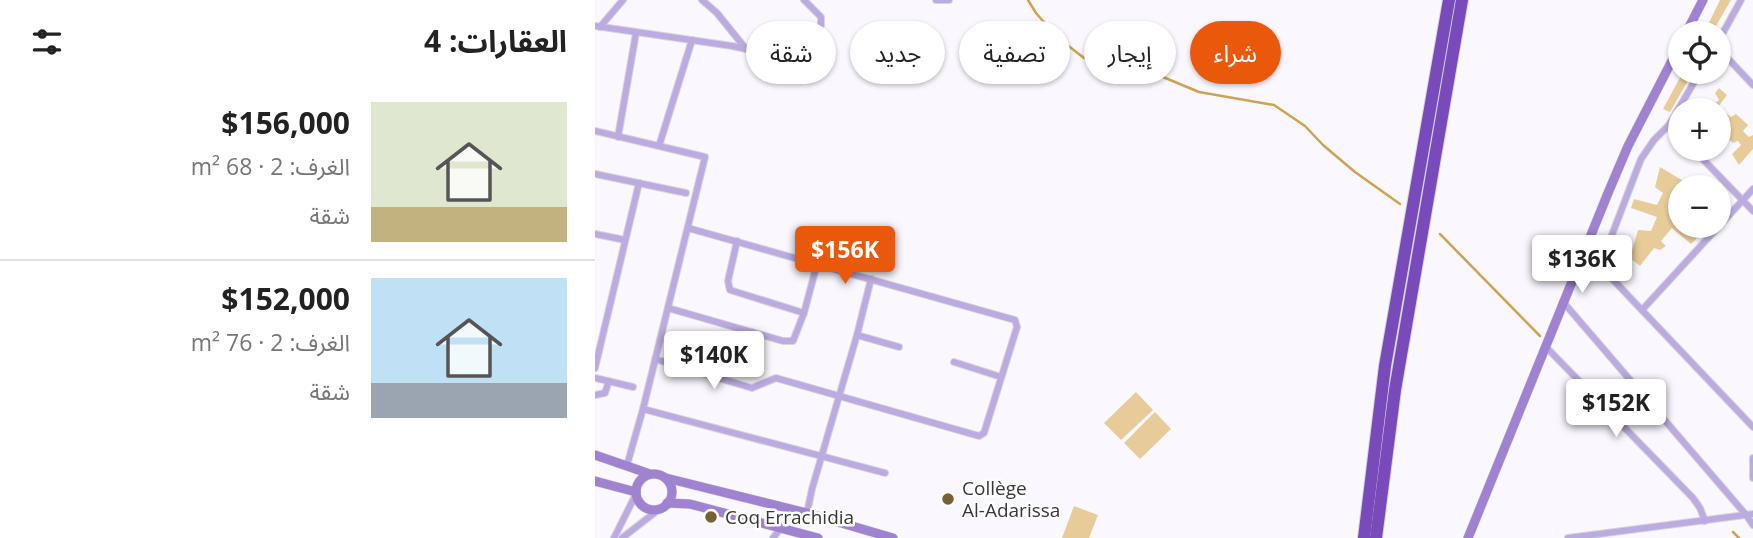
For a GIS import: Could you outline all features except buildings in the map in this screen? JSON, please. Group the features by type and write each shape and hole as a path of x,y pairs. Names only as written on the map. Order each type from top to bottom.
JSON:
{"highway":[{"path":"1364,538 1385,366 1449,0"},
{"path":"1376,538 1395,390 1462,0"}],"main road":[{"path":"1693,21 1703,0"},
{"path":"1468,538 1628,146 1668,68"},
{"path":"595,455 650,474 807,513 893,538"},
{"path":"650,474 640,481 636,493 646,507 657,509 665,505 690,504 818,538"},
{"path":"665,505 672,490 666,478"},
{"path":"595,481 636,493"}],"street":[{"path":"597,26 624,0"},
{"path":"702,0 717,13 746,49"},
{"path":"804,0 821,17 821,21"},
{"path":"936,0 949,0"},
{"path":"1729,21 1741,0"},
{"path":"597,26 746,49"},
{"path":"618,137 636,33"},
{"path":"659,146 692,40"},
{"path":"1731,62 1753,85"},
{"path":"1600,266 1641,159 1647,148 1668,126"},
{"path":"595,131 705,157 669,308 627,465"},
{"path":"1705,161 1753,211"},
{"path":"595,174 686,192"},
{"path":"595,368 639,183"},
{"path":"1642,310 1753,189"},
{"path":"655,359 752,388 776,378 979,436 984,433 1017,327 1015,320 688,228"},
{"path":"595,234 625,240"},
{"path":"737,241 728,281 730,290 804,313"},
{"path":"1582,258 1600,266 1753,427"},
{"path":"669,308 789,342 796,338 817,264"},
{"path":"807,513 871,279"},
{"path":"1564,303 1750,515 1753,526"},
{"path":"857,335 898,347"},
{"path":"1546,347 1697,502 1705,521"},
{"path":"954,362 1001,377"},
{"path":"595,378 633,387"},
{"path":"595,395 605,393 609,381"},
{"path":"643,409 885,473"},
{"path":"1753,458 1753,478"},
{"path":"614,538 636,493"},
{"path":"622,538 665,505"},
{"path":"1568,538 1630,534 1750,515"},
{"path":"773,538 781,528"}],"shaded area":[{"path":"1720,0 1731,0 1719,21 1710,21"},
{"path":"1677,84 1686,84 1678,98 1669,98"},
{"path":"1719,88 1727,95 1725,98 1718,98 1715,93"},
{"path":"1736,114 1748,125 1743,131 1749,137 1753,135 1753,149 1739,165 1732,154 1741,145 1738,141 1733,143 1731,117"},
{"path":"1660,167 1673,175 1668,175 1668,233 1661,241 1666,246 1660,250 1654,248 1640,266 1630,258 1638,230 1651,231 1657,217 1631,208 1634,199 1657,205 1663,193 1655,187"},
{"path":"1684,238 1697,238 1691,244"},
{"path":"1136,392 1153,410 1121,440 1104,423"},
{"path":"1155,412 1171,429 1140,459 1124,443"},
{"path":"1074,506 1098,515 1089,538 1062,538"}],"waterway":[{"path":"1028,0 1057,37 1084,58 1163,77 1199,92 1274,105 1305,126 1355,172 1400,204"},
{"path":"1440,234 1540,336"},
{"path":"1733,532 1739,538"}],"place":[{"name":"Collège Al-Adarissa","path":"948,499"},
{"name":"Coq Errachidia","path":"711,517"}]}
